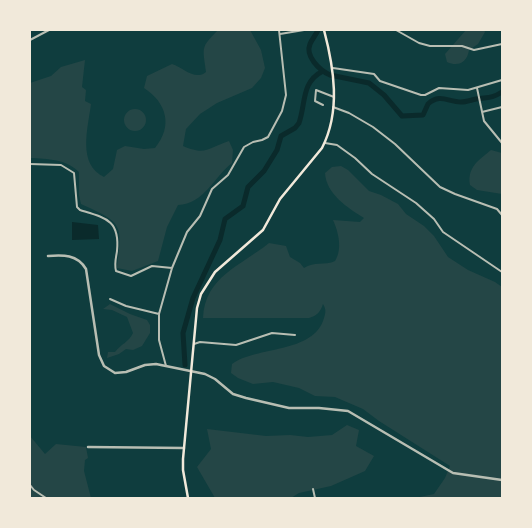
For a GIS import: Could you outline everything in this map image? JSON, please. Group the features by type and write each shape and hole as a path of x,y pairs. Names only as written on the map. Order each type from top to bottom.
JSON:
{"main road":[{"path":"188,498 183,470 184,448 197,308 203,290 215,272 264,230 280,199 325,143 330,128 333,107 334,80 324,30"}],"street":[{"path":"30,40 49,30"},
{"path":"166,366 159,340 159,314 172,268 187,232 200,216 212,189 228,175 244,147 253,142 266,139 278,119 286,95 279,30"},
{"path":"280,34 304,30"},
{"path":"396,30 419,43 430,46 462,46 474,50 502,44"},
{"path":"333,69 374,74 380,81 421,95 425,95 438,88 457,90 478,88 502,80"},
{"path":"478,88 484,121 502,143"},
{"path":"323,105 315,101 316,90 334,97"},
{"path":"333,107 349,113 395,144 440,187 497,209 502,215"},
{"path":"482,112 502,108"},
{"path":"325,143 337,145 355,158 372,174 416,203 434,219 443,232 502,272"},
{"path":"30,164 61,165 74,173 77,207 80,210 109,221 115,229 117,248 115,268 118,272 131,276 152,266 172,268"},
{"path":"48,256 71,257 80,261 86,269 100,355 104,366 109,370 120,374 146,365 156,364 211,377 233,394 246,398 289,408 319,408 348,411 454,473 502,480"},
{"path":"110,299 126,306 159,314"},
{"path":"194,344 200,342 236,345 272,333 295,335"},
{"path":"88,447 184,448"},
{"path":"30,486 46,498"},
{"path":"313,489 315,498"}],"shaded area":[{"path":"218,30 250,30 261,50 265,68 261,78 252,88 217,103 200,114 186,129 183,146 202,151 229,141 233,150 232,163 202,195 195,200 178,205 167,227 158,261 132,271 117,268 120,241 117,226 112,220 81,204 79,172 63,162 30,158 30,83 51,76 61,67 85,60 82,87 86,90 85,101 91,104 86,145 87,155 96,171 104,177 113,169 117,150 125,146 144,149 155,148 161,140 164,131 165,115 158,101 144,88 147,76 172,64 189,73 198,75 206,72 204,48"},
{"path":"466,30 484,30 485,32 478,44 469,50 464,61 458,64 447,62 445,54"},
{"path":"135,109 143,112 146,120 143,128 135,131 127,128 124,120 127,112"},
{"path":"491,150 502,153 502,194 477,190 470,185 470,173 475,164"},
{"path":"341,166 348,170 369,191 398,204 406,214 424,226 434,236 448,257 468,270 502,287 502,498 415,498 434,494 445,478 450,466 363,409 335,397 315,396 299,388 273,382 253,384 231,373 232,364 242,358 297,344 309,338 318,330 324,318 325,307 323,304 318,313 309,318 203,318 205,304 217,282 226,273 269,243 286,246 290,257 304,268 335,261 339,246 333,220 360,222 364,218 339,200 326,181 325,173 332,167"},
{"path":"72,222 98,225 99,239 72,240"},
{"path":"110,304 147,320 150,325 150,333 142,346 133,350 126,349 119,354 107,358 108,352 115,352 133,333 127,317 112,310 103,309"},
{"path":"347,425 359,430 356,446 374,456 365,471 331,486 299,493 291,498 215,498 197,467 211,449 207,429 266,436 290,435 308,437 332,435"},
{"path":"30,436 45,454 56,444 86,447 88,458 85,460 84,471 91,498 30,498"}],"waterway":[{"path":"318,30 309,49 314,62 330,75 369,83 384,95 402,116 423,115 428,104 436,99 463,102 492,97 502,92"},
{"path":"185,365 183,333 193,298 220,240 225,219 243,206 248,187 264,171 277,150 281,136 295,128 299,123 308,87 311,81 323,71"}]}
